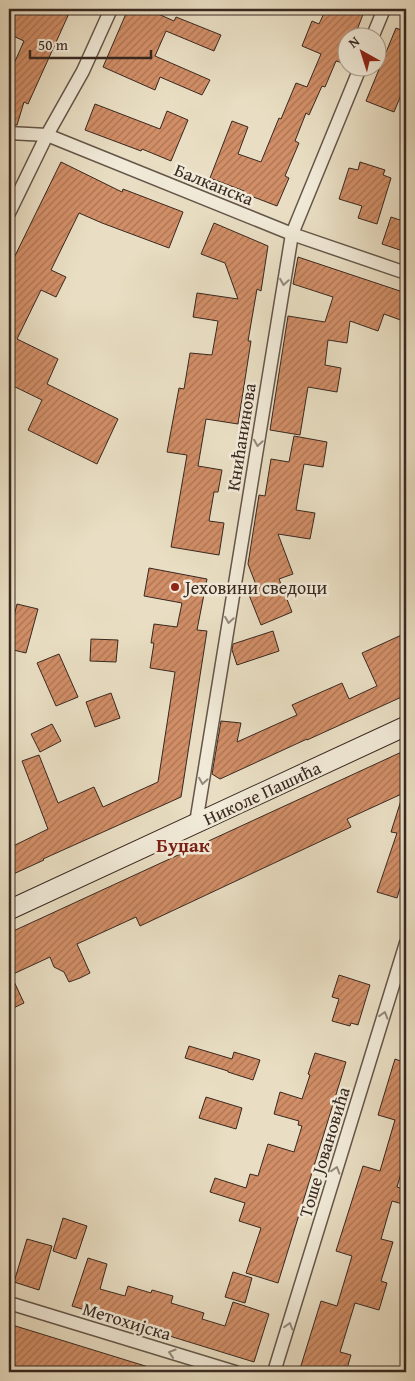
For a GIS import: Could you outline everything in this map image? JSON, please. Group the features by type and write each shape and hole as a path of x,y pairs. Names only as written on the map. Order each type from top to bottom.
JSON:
{"main road":[{"name":"Николе Пашића","path":"9,910 406,726"}],"street":[{"path":"9,213 47,135 83,71 110,9"},
{"path":"376,28 384,9"},
{"name":"Книћанинова","path":"196,823 292,234 356,78"},
{"name":"Балканска","path":"9,133 47,135 292,234 406,273"},
{"name":"Тоше Јовановића","path":"274,1372 406,943"},
{"name":"Метохијска","path":"9,1303 235,1372"}],"building":[{"path":"9,9 71,9 28,104 24,102 17,125 9,125 9,66 12,68 24,41 9,34"},
{"path":"128,9 147,9 174,21 176,17 221,35 214,51 166,31 155,56 210,80 202,95 160,77 155,90 103,67"},
{"path":"326,9 365,9 358,28 338,28 338,62 336,61 325,87 322,86 309,115 306,113 295,141 299,143 285,176 289,178 277,206 210,178 232,121 248,127 238,154 261,162 296,83 307,87 321,54 302,46 312,21 319,24"},
{"path":"396,28 406,32 406,83 394,112 366,101 375,78 388,78 388,47"},
{"path":"95,104 160,129 167,111 188,120 171,161 85,130"},
{"path":"61,162 122,192 123,189 183,212 169,248 79,213 51,270 66,277 56,297 41,290 17,339 58,359 47,384 118,419 97,464 28,430 42,400 9,384 9,268"},
{"path":"360,162 385,170 383,175 391,178 377,224 358,218 362,206 339,199 349,168 358,170"},
{"path":"391,217 406,222 406,252 382,244"},
{"path":"214,223 268,246 261,291 257,289 248,341 251,341 238,424 206,419 198,466 222,470 218,492 214,492 209,521 224,523 219,555 171,547 187,455 167,452 179,388 184,389 190,353 212,355 218,321 193,317 197,293 238,299 225,263 201,254"},
{"path":"298,257 406,293 406,322 384,314 378,331 350,321 347,343 328,340 325,365 341,368 337,392 308,387 300,435 270,430 288,316 325,322 333,297 293,284"},
{"path":"294,436 327,442 323,467 304,464 296,510 315,513 310,539 278,534 293,574 279,579 292,612 261,625 249,595 258,590 248,564 259,495 265,496 271,459 289,462"},
{"path":"149,568 207,579 197,630 207,631 181,797 9,876 9,848 48,829 22,761 39,755 58,803 94,787 103,807 158,782 175,672 150,668 154,643 151,643 154,624 177,627 182,603 144,596"},
{"path":"17,604 38,609 26,653 9,649 9,636"},
{"path":"273,631 279,651 237,665 232,650 233,644"},
{"path":"406,633 406,695 220,779 212,774 221,721 241,723 237,742 297,715 292,705 342,683 349,699 377,686 362,653"},
{"path":"91,639 118,640 116,662 90,661"},
{"path":"59,654 78,697 56,706 37,663"},
{"path":"111,693 120,718 95,727 86,702"},
{"path":"52,724 61,741 40,752 31,734"},
{"path":"406,750 406,792 347,819 351,827 140,926 136,917 77,944 90,973 80,978 69,982 64,972 54,967 50,957 11,975 24,1003 9,1010 9,933"},
{"path":"403,794 406,794 406,869 397,898 377,892 397,833 391,832"},
{"path":"339,975 370,985 358,1025 351,1023 350,1026 332,1021 339,999 332,997"},
{"path":"189,1046 232,1059 234,1052 260,1060 253,1080 185,1058"},
{"path":"315,1053 346,1062 278,1283 246,1273 261,1228 239,1221 245,1203 210,1192 215,1178 246,1188 250,1174 258,1176 268,1144 294,1152 302,1126 298,1125 299,1121 274,1114 280,1092 302,1099"},
{"path":"395,1059 406,1063 406,1164 404,1163 397,1187 406,1190 406,1205 392,1201 381,1239 393,1242 381,1281 387,1283 379,1310 355,1303 340,1352 351,1355 346,1372 299,1372 321,1301 337,1306 352,1256 336,1251 363,1166 380,1171 395,1120 378,1115"},
{"path":"206,1097 242,1108 236,1129 199,1118"},
{"path":"63,1218 87,1226 76,1259 53,1251"},
{"path":"27,1239 52,1246 39,1290 14,1282"},
{"path":"88,1258 107,1264 100,1289 125,1296 128,1286 151,1293 152,1290 173,1296 171,1303 204,1313 202,1319 225,1326 233,1302 269,1314 254,1362 72,1306"},
{"path":"233,1272 252,1278 245,1303 225,1297"},
{"path":"9,1324 155,1369 154,1372 9,1372"}],"place":[{"name":"Јеховини сведоци","path":"175,587"}],"district":[{"name":"Буџак","path":"183,845"}]}
